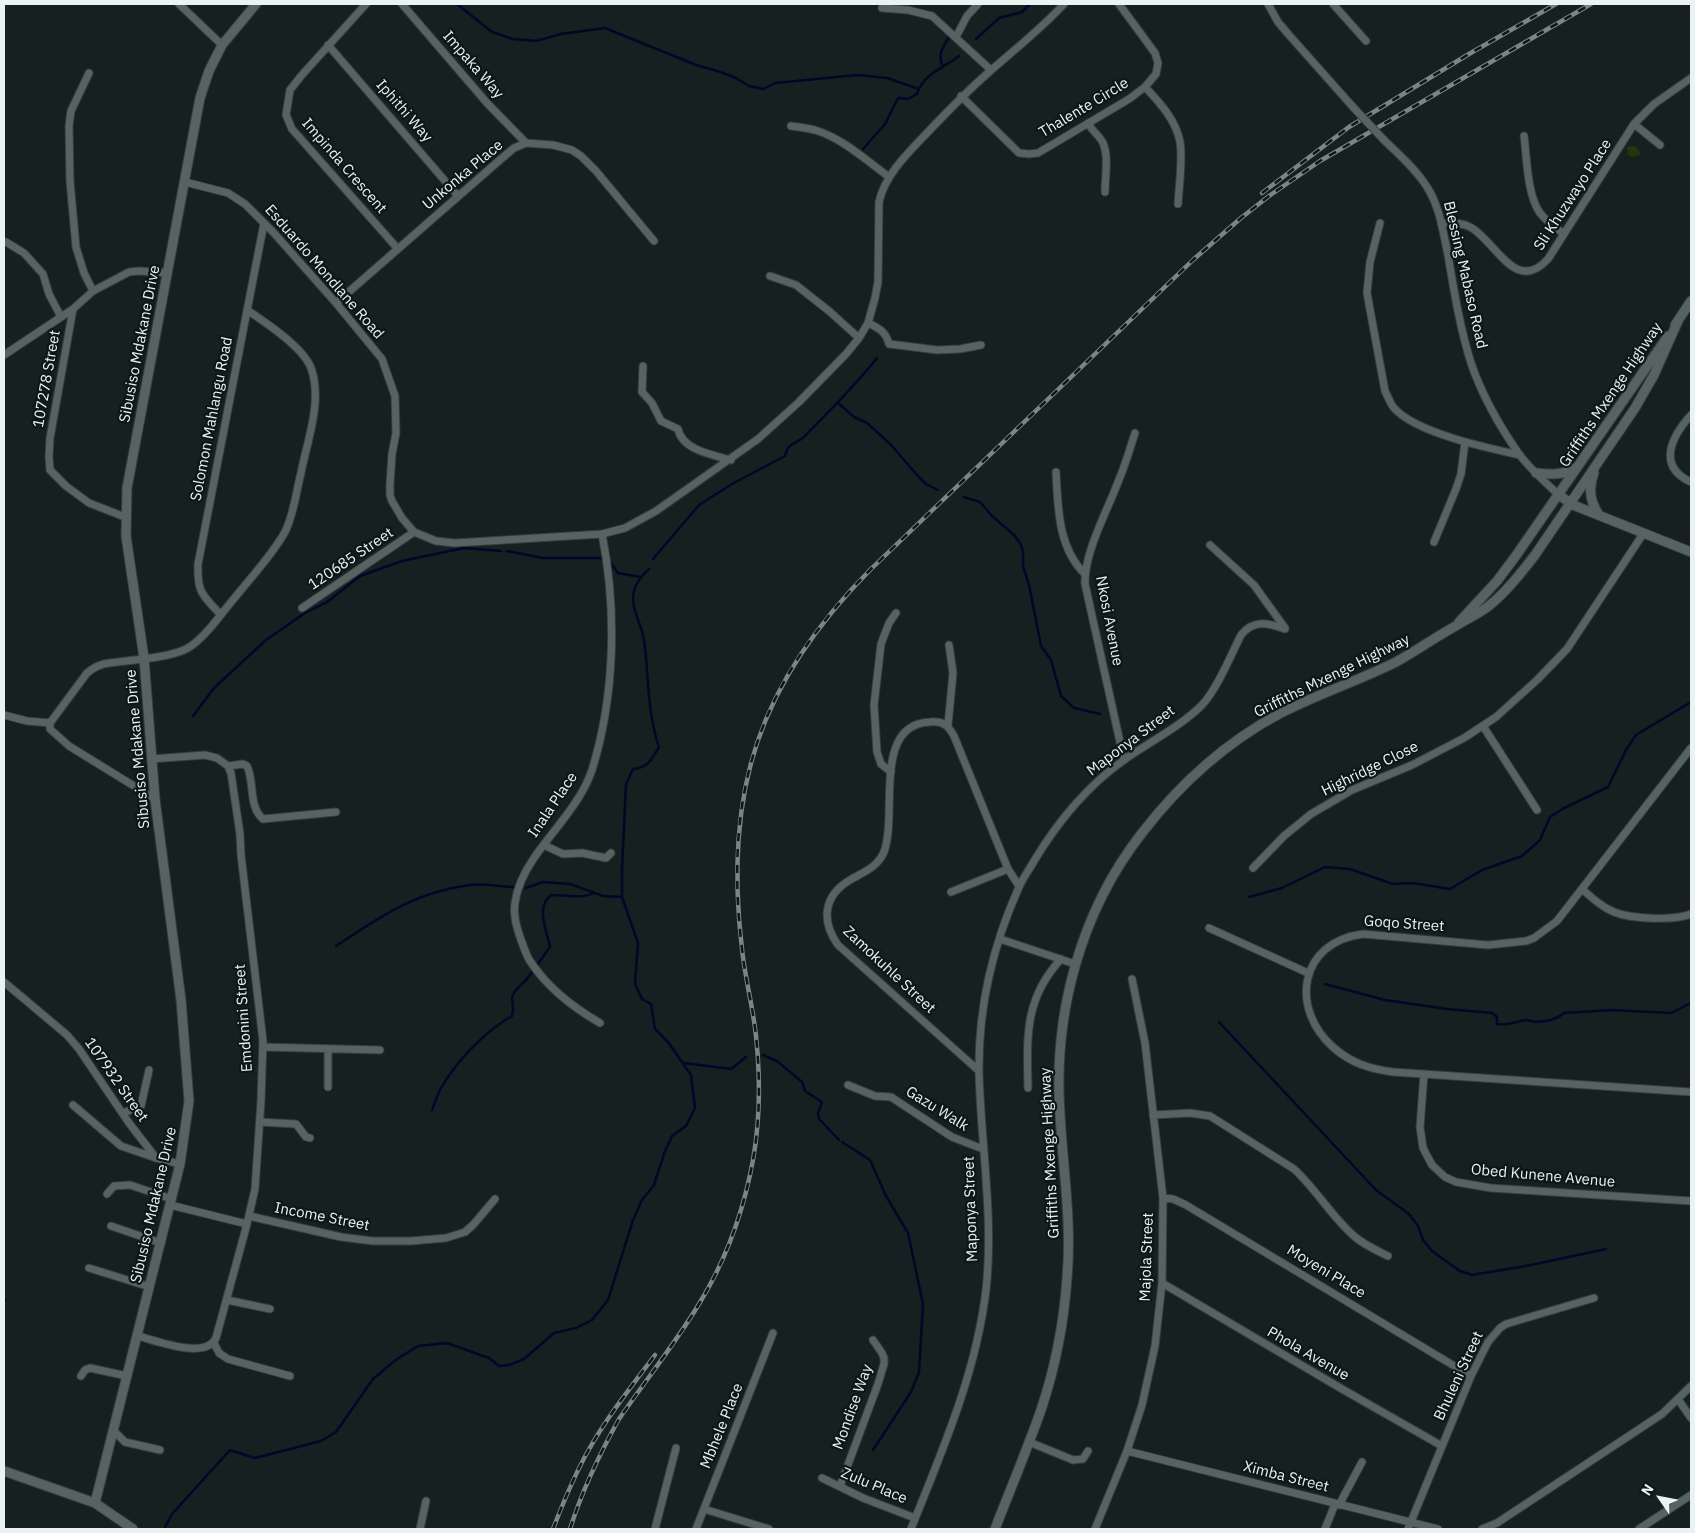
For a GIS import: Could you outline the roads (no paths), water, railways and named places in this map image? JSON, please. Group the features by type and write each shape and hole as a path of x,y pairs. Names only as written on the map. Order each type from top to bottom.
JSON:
{"street":[{"path":"179,4 222,44"},
{"name":"Sibusiso Mdakane Drive","path":"95,1504 180,1164 185,1140 189,1101 181,1000 155,799 142,658 126,536 127,488 200,98 209,71 222,44 256,4"},
{"name":"Impinda Crescent","path":"366,4 300,76 290,90 286,115 292,129 398,249"},
{"name":"Impaka Way","path":"402,4 487,103 526,143"},
{"path":"956,37 966,16 978,4"},
{"path":"414,532 436,541 455,543 602,534 625,528 656,511 758,439 799,402 846,354 868,323 878,282 879,202 882,189 889,177 913,147 961,96 1050,20 1064,4"},
{"name":"Thalente Circle","path":"961,96 1019,153 1038,153 1130,99 1145,87 1156,74 1158,63 1154,53 1119,4"},
{"name":"Blessing Mabaso Road","path":"1268,4 1278,22 1289,35 1428,187 1436,203 1441,223 1460,323 1472,365 1494,412 1520,455 1559,495"},
{"path":"1333,4 1366,41"},
{"path":"882,8 908,10 932,16 991,70"},
{"name":"Iphithi Way","path":"328,45 458,196"},
{"path":"89,73 71,111 69,163 76,247 84,273 93,291"},
{"name":"Sli Khuzwayo Place","path":"1441,223 1456,223 1472,228 1505,261 1521,271 1535,271 1548,259 1634,124 1654,104 1691,78"},
{"path":"1145,87 1166,110 1176,128 1180,143 1178,204"},
{"path":"1088,123 1092,131 1103,142 1106,154 1105,192"},
{"path":"1634,124 1660,145"},
{"path":"791,126 814,129 834,138 889,177"},
{"path":"1524,136 1534,201 1540,213 1549,223 1564,234"},
{"name":"Unkonka Place","path":"336,303 514,148 526,143 564,147 581,156 654,242"},
{"name":"Esduardo Mondlane Road","path":"185,182 228,193 245,204 336,303 382,360 395,396 396,433 392,454 390,495 402,518 414,532"},
{"name":"Solomon Mahlangu Road","path":"221,615 207,601 198,586 198,564 264,223"},
{"path":"1380,223 1370,262 1367,293 1385,391 1394,408 1420,425 1465,442 1520,455"},
{"path":"6,242 24,253 43,274 49,294 61,317"},
{"path":"4,355 73,309 93,291 129,272 168,273"},
{"path":"770,276 796,285 859,338"},
{"name":"Griffiths Mxenge Highway","path":"1456,625 1497,581 1559,495 1691,301"},
{"name":"107278 Street","path":"73,309 50,438 50,470 66,486 89,503 125,517"},
{"path":"155,799 69,746 50,729 50,723 87,673 99,664 178,652 196,642 221,615 272,552 289,523 314,404 311,368 308,362 288,341 247,310"},
{"name":"Griffiths Mxenge Highway","path":"994,1529 1029,1442 1049,1382 1062,1320 1068,1276 1068,1208 1060,1115 1059,1074 1062,1025 1075,964 1096,909 1121,863 1141,834 1161,810 1207,763 1254,729 1281,714 1394,662 1456,625 1477,615 1493,603 1535,555 1635,408 1669,345 1678,321"},
{"path":"868,323 879,328 887,335 889,344 937,350 960,349 981,345"},
{"path":"643,366 642,392 652,403 661,421 678,429 680,436 691,446 730,460"},
{"path":"1691,414 1678,431 1670,452 1670,461 1674,470 1691,482"},
{"name":"Nkosi Avenue","path":"1124,760 1085,584 1085,574 1095,538 1120,477 1135,433"},
{"path":"1434,542 1461,474 1465,442"},
{"path":"1599,516 1594,507 1590,492 1592,476 1601,457"},
{"path":"1536,473 1560,474 1579,466"},
{"path":"1056,472 1059,517 1065,546 1072,561 1085,574"},
{"path":"1559,495 1570,503 1599,516 1691,552"},
{"name":"120685 Street","path":"302,608 414,532"},
{"name":"Inala Place","path":"600,1024 563,998 529,959 518,930 515,917 515,903 524,874 587,781 604,722 612,665 609,570 602,534"},
{"name":"Highridge Close","path":"1253,868 1284,836 1310,814 1352,790 1412,765 1464,738 1483,726 1522,693 1567,649 1643,534"},
{"name":"Maponya Street","path":"911,1529 959,1404 975,1353 986,1290 989,1230 979,1071 982,1010 989,972 1019,886 1054,831 1074,806 1106,773 1182,720 1210,695 1246,629 1252,625 1268,623 1285,629 1254,585 1210,545"},
{"path":"891,772 881,764 877,752 874,705 881,644 889,623 896,614"},
{"path":"949,645 953,673 948,725 1008,869 1019,886"},
{"path":"4,715 27,721 50,723"},
{"name":"Zamokuhle Street","path":"948,725 938,722 916,724 907,728 901,734 894,748 888,836 882,854 879,861 868,871 848,881 830,901 826,916 829,930 838,945 979,1071"},
{"path":"1483,726 1537,810"},
{"name":"Goqo Street","path":"1308,973 1322,952 1332,943 1358,934 1488,945 1526,941 1540,935 1557,921 1691,748"},
{"path":"152,759 205,755 218,758 228,766 243,764 247,766 254,806 257,814 263,819 336,812"},
{"name":"Emdonini Street","path":"214,1343 249,1216 257,1171 263,1047 240,834 231,773 228,766"},
{"path":"544,845 563,854 582,853 606,858 611,853"},
{"path":"951,892 1008,869"},
{"path":"1582,889 1606,908 1626,916 1676,918 1691,914"},
{"path":"1209,928 1308,973 1307,1000 1310,1013 1325,1039 1347,1058 1361,1066 1393,1072 1691,1092"},
{"path":"1000,939 1075,964"},
{"path":"1028,1088 1027,1046 1032,1004 1043,981 1061,959"},
{"name":"Majola Street","path":"1097,1529 1127,1451 1147,1384 1155,1346 1162,1283 1163,1198 1146,1043 1132,979"},
{"name":"107932 Street","path":"4,982 76,1044 156,1158"},
{"path":"263,1047 380,1050"},
{"path":"328,1050 328,1087"},
{"path":"123,1113 141,1106 149,1070"},
{"name":"Obed Kunene Avenue","path":"1424,1074 1420,1127 1424,1148 1432,1165 1445,1177 1456,1182 1490,1188 1691,1201"},
{"name":"Gazu Walk","path":"848,1085 875,1096 891,1097 952,1137 983,1149"},
{"path":"73,1105 121,1146 180,1164"},
{"path":"1154,1115 1201,1114 1210,1116 1225,1125 1294,1169 1354,1236 1368,1246 1388,1256"},
{"path":"260,1122 296,1124 306,1137 310,1138"},
{"path":"106,1194 114,1186 130,1186 171,1202 247,1224"},
{"name":"Moyeni Place","path":"1163,1198 1173,1199 1186,1205 1471,1376"},
{"name":"Income Street","path":"249,1216 340,1238 373,1241 411,1241 446,1238 465,1232 495,1199"},
{"path":"111,1226 161,1243"},
{"path":"89,1268 150,1287"},
{"name":"Phola Avenue","path":"1162,1283 1287,1358 1442,1446"},
{"name":"Bhuleni Street","path":"1410,1526 1471,1376 1488,1342 1506,1324 1594,1298"},
{"path":"227,1300 270,1308"},
{"name":"Mbhele Place","path":"696,1529 773,1333"},
{"path":"138,1336 189,1348 202,1348 214,1343 219,1353 228,1360 290,1376"},
{"name":"Mondise Way","path":"840,1486 884,1364 882,1353 873,1340"},
{"path":"81,1376 85,1370 90,1368 127,1376"},
{"path":"1482,1529 1497,1522 1652,1422 1691,1386"},
{"path":"1678,1400 1691,1418"},
{"path":"114,1430 125,1442 160,1450"},
{"path":"1029,1442 1073,1460 1083,1460 1088,1450"},
{"path":"655,1529 676,1448"},
{"name":"Ximba Street","path":"1127,1451 1337,1504 1410,1526 1438,1529"},
{"path":"1326,1529 1337,1504 1362,1462"},
{"path":"4,1471 95,1504 133,1529"},
{"name":"Zulu Place","path":"822,1478 863,1498 915,1518"},
{"path":"1639,1529 1691,1495"},
{"path":"420,1529 426,1500"},
{"path":"704,1509 768,1529"}],"waterway":[{"path":"457,4 492,32 513,39 536,41 561,34 605,28 696,65 736,78 749,86 763,89 775,83 857,75 887,78 919,89"},
{"path":"976,39 999,18 1022,12 1030,4"},
{"path":"943,67 941,55 949,37"},
{"path":"863,149 885,124 898,98 908,99 917,94 929,76 959,56"},
{"path":"653,559 699,505 732,484 785,456 788,448 806,435 877,358"},
{"path":"838,403 854,417 867,423 891,445 926,484 938,490"},
{"path":"964,497 980,502 1020,543 1023,551 1023,566 1029,585 1041,646 1051,660 1061,696 1074,708 1100,714"},
{"path":"193,716 214,688 266,640 305,613 327,602 360,576 402,561 464,548 501,551"},
{"path":"507,551 543,558 605,558"},
{"path":"609,561 618,573 640,577"},
{"path":"164,1529 172,1514 230,1450 255,1458 321,1441 336,1432 373,1379 397,1359 418,1346 447,1343 489,1358 499,1366 509,1365 524,1359 554,1333 576,1328 592,1320 608,1300 633,1220 642,1200 654,1185 672,1136 686,1126 695,1108 691,1075 668,1042 655,1029 651,1004 642,999 635,984 638,943 622,897 626,784 633,769 646,765 659,747 650,707 644,640 634,609 633,599 634,590 638,582 649,569"},
{"path":"1249,897 1282,888 1325,867 1350,869 1393,884 1413,883 1450,889 1482,870 1522,856 1540,840 1550,817 1564,808 1608,787 1626,750 1636,735 1691,702"},
{"path":"526,888 543,882 570,884 603,896 622,897"},
{"path":"336,946 384,915 415,899 432,893 470,885 516,887"},
{"path":"432,1110 441,1088 463,1058 492,1030 512,1016 512,997 515,991 527,979 550,947 543,919 546,900 551,895 579,896 594,893"},
{"path":"1325,984 1385,1000 1492,1013 1497,1017 1497,1024 1508,1024 1525,1020 1548,1021 1564,1013 1612,1010 1671,1013 1691,1003"},
{"path":"1219,1022 1376,1190 1409,1214 1418,1226 1423,1240 1432,1251 1460,1271 1472,1275 1606,1249"},
{"path":"763,1055 777,1061 802,1082 805,1091 822,1102 818,1113 819,1119 839,1140"},
{"path":"684,1063 731,1069 746,1057"},
{"path":"842,1142 870,1160 886,1196 908,1233 923,1304 919,1372 911,1392 873,1450"}],"railway":[{"path":"1262,193 1349,127 1556,4"},
{"path":"570,1529 592,1473 619,1419 680,1334 716,1274 736,1226 746,1192 756,1141 759,1071 755,1025 742,949 737,892 738,839 745,789 757,742 776,697 801,654 833,611 871,569 1194,259 1241,218 1320,161 1591,4"},
{"path":"553,1529 573,1480 595,1438 655,1355"}]}
